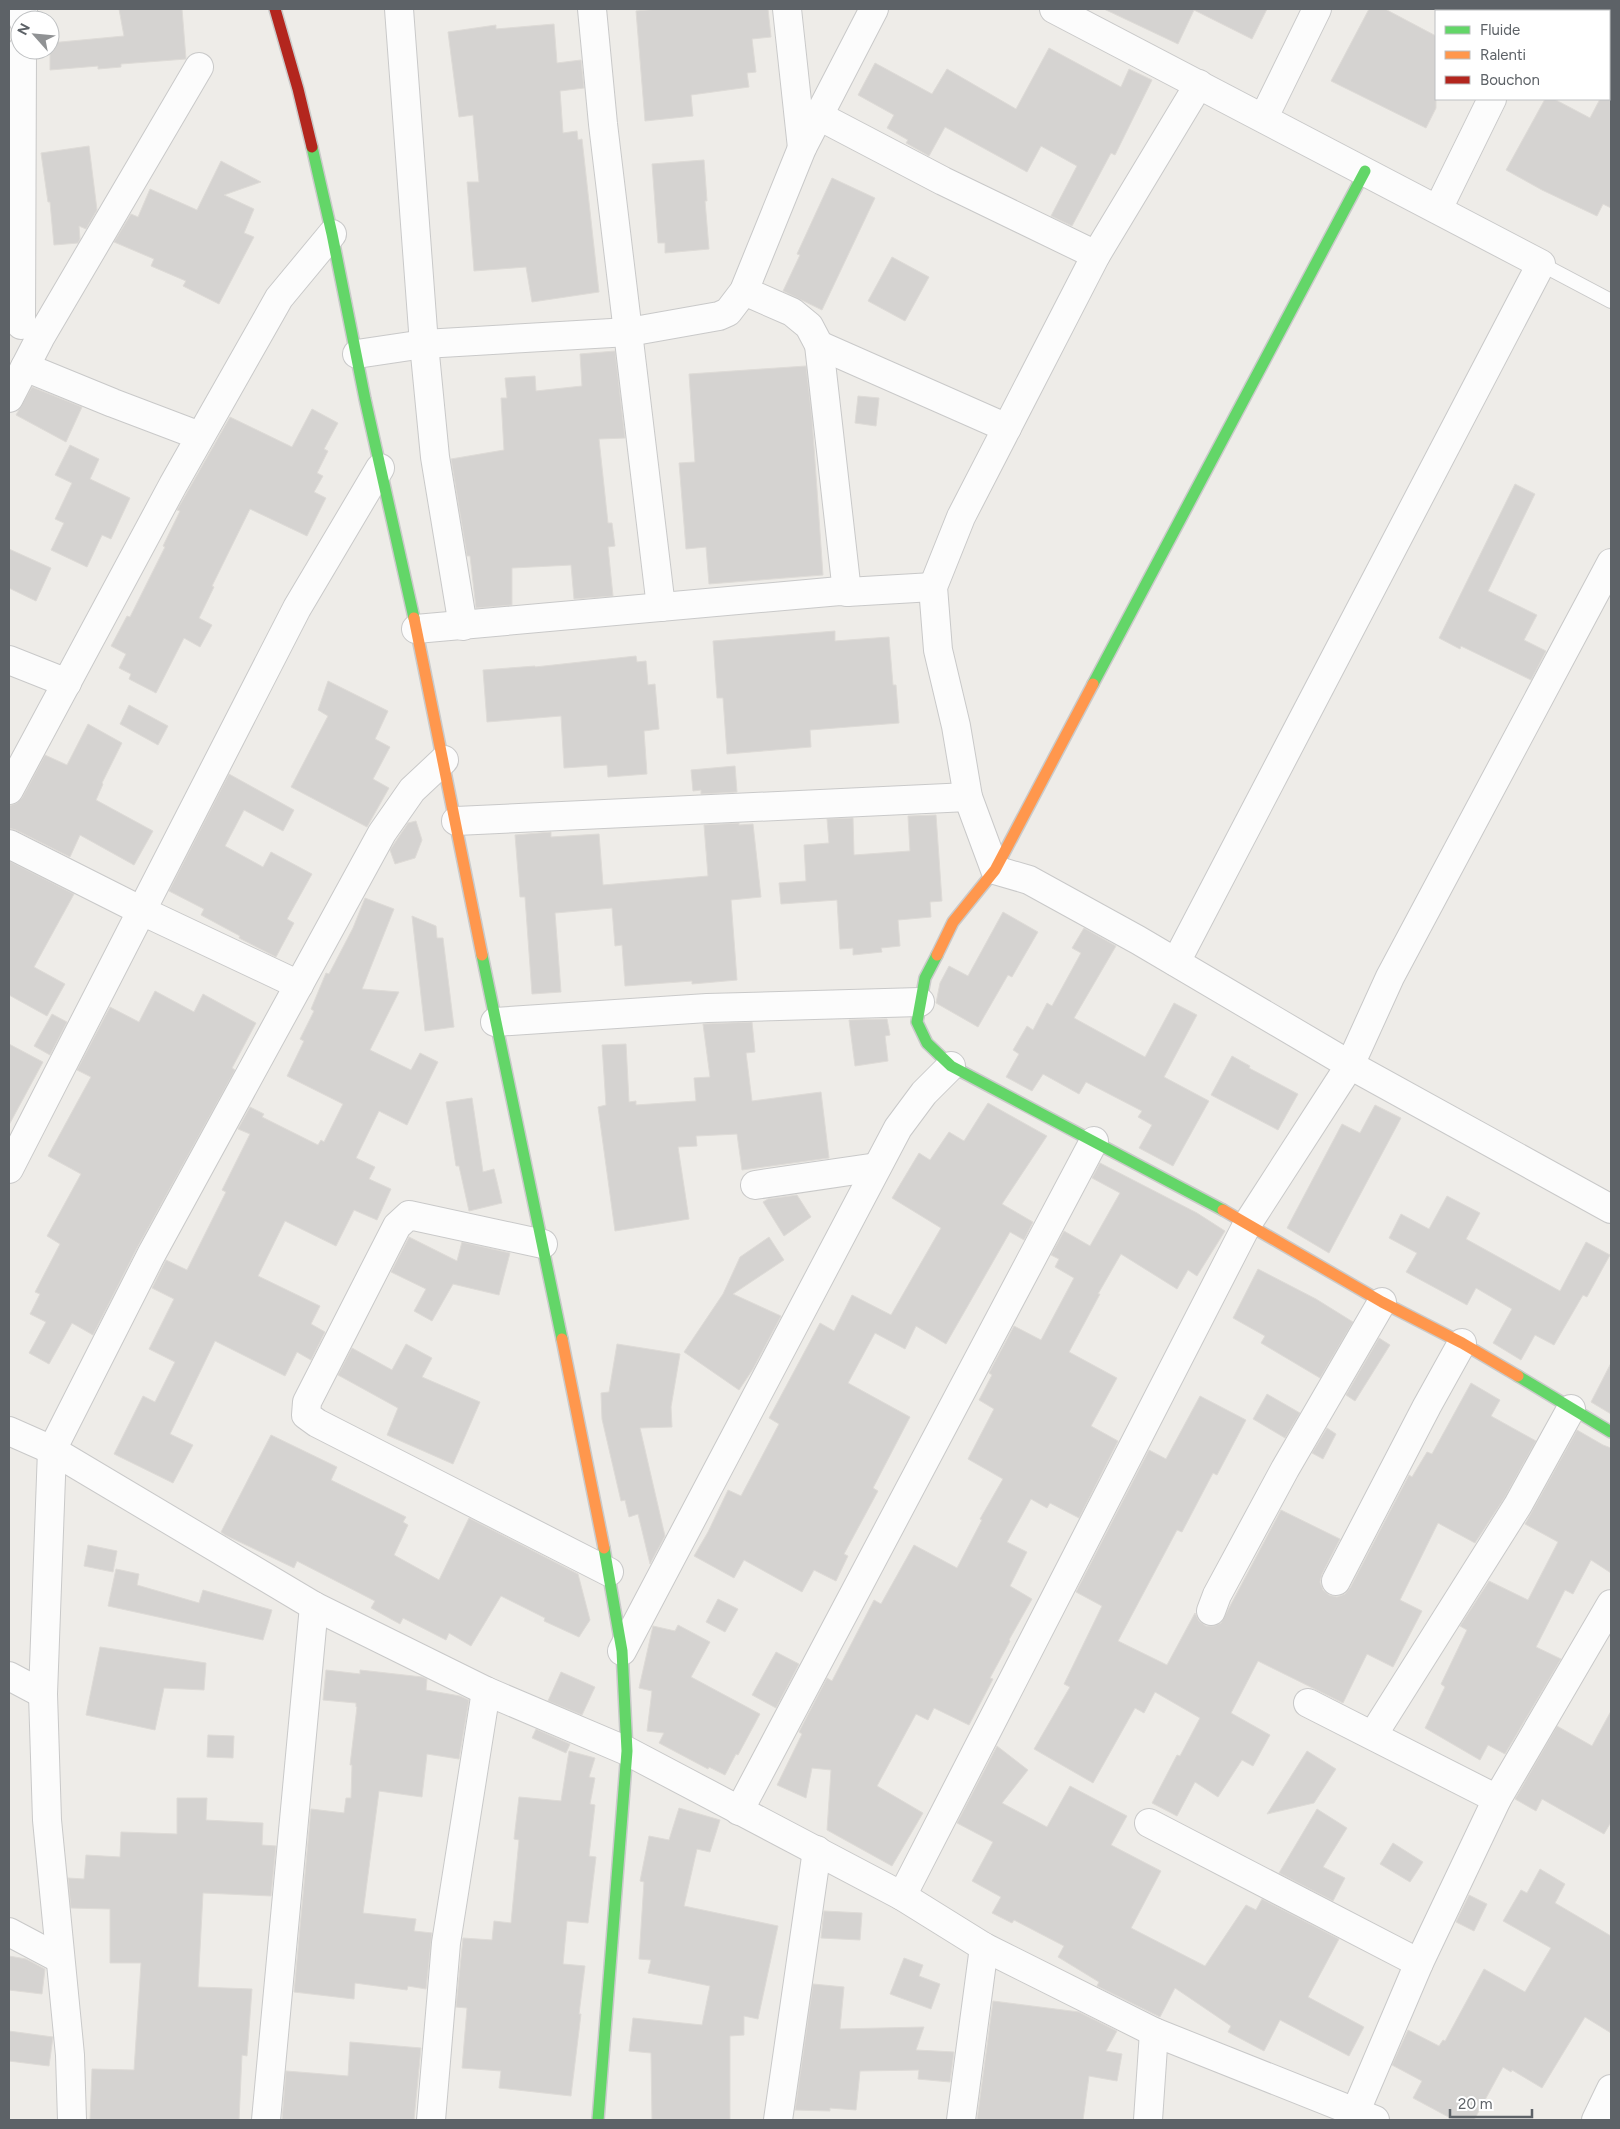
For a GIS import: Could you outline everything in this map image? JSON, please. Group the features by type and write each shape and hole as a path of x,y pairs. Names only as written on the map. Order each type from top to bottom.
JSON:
{"street":[{"path":"275,9 298,89 332,234 380,468 444,760 495,1022 543,1244 622,1651 627,1752 598,2120"},
{"path":"400,9 424,344 435,457 464,626"},
{"path":"592,9 603,124 662,607"},
{"path":"786,9 802,148"},
{"path":"357,354 424,344 629,332 719,316 728,312 744,291 802,148 874,9"},
{"path":"1054,9 1088,17 1199,84 1541,264 1176,962"},
{"path":"1264,117 1316,9"},
{"path":"9,398 25,367 23,328 22,60"},
{"path":"23,328 199,67"},
{"path":"995,870 968,797 956,726 938,650 933,587 961,517 1096,255 1199,84"},
{"path":"1438,209 1492,100"},
{"path":"819,116 943,181 1096,255"},
{"path":"1365,171 995,870 952,922 925,978 917,1022 927,1043 951,1066 1248,1223 1382,1302 1462,1343 1611,1432"},
{"path":"9,790 200,436 279,298 332,234"},
{"path":"744,291 792,312 809,326 819,345 847,592"},
{"path":"819,345 1007,428"},
{"path":"25,367 113,404 200,436"},
{"path":"9,1169 297,608 380,468"},
{"path":"902,1896 1248,1223 1350,1065 1390,977 1611,563"},
{"path":"416,629 840,591 933,587"},
{"path":"9,660 67,683"},
{"path":"72,2120 70,2055 47,1820 44,1694 52,1450 151,1256 386,827 412,790 444,760"},
{"path":"456,821 968,797"},
{"path":"9,844 142,911 299,985"},
{"path":"995,870 1029,880 1176,962 1350,1065 1611,1209"},
{"path":"495,1022 707,1008 920,1002"},
{"path":"622,1651 898,1128 924,1093 951,1066"},
{"path":"739,1811 1094,1141"},
{"path":"755,1185 877,1167"},
{"path":"543,1244 409,1215 397,1226 307,1402 306,1415 317,1423 608,1572"},
{"path":"1211,1611 1217,1595 1290,1460 1382,1302"},
{"path":"1336,1581 1462,1343"},
{"path":"1373,1735 1518,1505 1571,1409"},
{"path":"9,1431 52,1450 314,1606 486,1691 627,1752 902,1896 984,1947 1154,2032 1365,2116 1419,1964 1497,1799 1611,1604"},
{"path":"266,2120 314,1606"},
{"path":"9,1676 44,1694"},
{"path":"430,2120 446,1943 486,1691"},
{"path":"1308,1703 1497,1799"},
{"path":"1149,1823 1419,1964"},
{"path":"778,2120 817,1850"},
{"path":"9,1932 60,1959"},
{"path":"961,2120 984,1947"},
{"path":"1148,2120 1154,2032"},
{"path":"1596,2120 1611,2089"}],"lane":[{"path":"1541,264 1611,301"}],"building":[{"path":"119,9 182,9 186,59 121,64 121,67 98,69 98,66 50,70 50,60 60,60 60,42 124,36"},
{"path":"659,9 768,9 771,37 752,39 756,72 747,73 749,87 691,95 693,116 645,121 636,11"},
{"path":"1104,9 1267,9 1252,39 1194,10 1178,44"},
{"path":"1369,9 1385,9 1435,35 1436,108 1426,128 1331,81"},
{"path":"554,24 557,63 581,60 584,88 560,91 563,133 577,131 578,140 582,139 599,292 532,302 526,267 474,271 467,182 479,182 473,115 459,117 448,32 496,25 496,29"},
{"path":"1049,48 1121,87 1129,69 1152,80 1115,155 1111,153 1072,226 1051,216 1077,166 1041,146 1027,172 945,127 929,156 906,143 908,140 887,128 894,115 858,95 875,63 932,94 947,69 1016,109"},
{"path":"1611,76 1611,208 1603,204 1597,216 1542,190 1506,170 1544,100 1556,100 1590,118 1599,100 1610,100"},
{"path":"89,146 97,210 86,229 79,226 80,239 78,243 54,245 50,202 48,202 41,153"},
{"path":"704,160 709,249 665,253 665,243 658,243 652,164"},
{"path":"221,161 261,182 224,195 254,209 244,233 254,237 219,304 183,286 186,281 151,266 154,259 114,242 131,214 138,217 150,189 197,210"},
{"path":"832,178 875,198 822,310 783,291 800,255 797,254"},
{"path":"892,257 929,277 905,321 868,301"},
{"path":"615,351 625,438 599,439 608,523 612,523 615,546 608,547 613,596 574,599 571,565 512,568 512,605 476,608 470,556 467,556 451,459 504,450 501,398 507,398 505,378 535,376 536,391 582,386 580,354"},
{"path":"806,366 812,418 823,575 709,584 706,547 686,549 679,463 695,462 689,374"},
{"path":"32,387 82,407 66,442 16,415"},
{"path":"858,396 879,398 876,426 855,423"},
{"path":"312,409 338,423 324,449 328,451 317,473 323,476 314,492 326,498 307,536 250,509 212,586 214,587 199,618 212,625 200,647 184,638 156,693 129,679 131,674 119,668 126,654 111,646 127,616 130,617 165,547 163,546 180,511 177,510 230,417 292,447"},
{"path":"70,445 99,459 90,479 130,498 111,539 102,535 87,567 51,550 64,523 55,519 72,483 55,475"},
{"path":"1515,484 1535,494 1488,591 1537,615 1524,640 1546,651 1531,680 1461,646 1460,649 1439,638"},
{"path":"9,549 51,568 36,601 9,588"},
{"path":"835,631 835,641 889,637 893,685 896,685 899,723 810,730 811,747 727,754 723,698 717,698 713,641"},
{"path":"636,656 637,662 646,661 648,685 655,684 659,729 644,731 647,774 608,777 607,765 564,768 561,716 487,722 483,670 535,667"},
{"path":"328,681 388,711 375,739 390,747 373,779 389,788 367,827 291,787 328,716 318,710"},
{"path":"129,705 168,726 158,745 120,724"},
{"path":"88,724 122,743 102,783 96,800 153,831 134,865 80,835 70,857 9,828 9,806 17,803 22,798 45,755 67,765"},
{"path":"735,766 737,792 701,794 701,790 693,791 691,770"},
{"path":"229,774 294,810 283,831 244,810 225,846 263,867 271,852 312,874 287,919 294,923 276,957 239,938 240,936 201,915 204,909 169,891"},
{"path":"936,815 942,901 930,902 931,917 898,920 900,946 881,948 882,952 853,955 853,948 840,949 837,900 781,904 779,883 806,881 804,845 829,843 827,819 853,818 854,855 910,851 908,816"},
{"path":"416,821 422,840 415,858 395,864 390,850 408,823"},
{"path":"739,823 739,825 753,824 761,897 731,900 737,980 692,984 692,981 625,986 622,945 615,946 612,908 555,913 561,992 532,994 525,897 520,897 515,835 551,832 551,837 599,834 603,885 708,876 704,825"},
{"path":"9,861 74,894 34,967 65,984 47,1016 9,995"},
{"path":"365,898 394,909 362,989 399,992 370,1050 411,1070 420,1053 438,1062 407,1125 379,1111 356,1158 375,1167 369,1179 391,1189 377,1220 354,1210 336,1246 285,1221 258,1276 320,1306 311,1324 325,1332 311,1360 297,1352 285,1376 215,1341 170,1434 193,1445 173,1483 114,1454 143,1396 155,1402 175,1362 149,1349 174,1299 152,1288 166,1260 187,1270 226,1192 222,1190 250,1134 238,1129 250,1107 264,1114 262,1117 318,1145 321,1140 324,1142 343,1104 287,1076 304,1041 300,1039 314,1011 311,1009 326,973 329,974 353,928"},
{"path":"1003,912 1038,932 1012,977 1008,975 978,1027 936,1003 940,983 949,966 968,976"},
{"path":"412,916 436,926 437,938 443,938 454,1027 425,1031"},
{"path":"1084,928 1116,946 1074,1018 1145,1057 1174,1003 1197,1015 1164,1077 1209,1101 1173,1166 1139,1148 1152,1125 1138,1117 1142,1111 1086,1082 1079,1094 1043,1074 1032,1091 1006,1077 1019,1054 1013,1050 1027,1026 1033,1030 1047,1003 1052,1006 1081,953 1072,948"},
{"path":"155,991 194,1012 203,994 256,1023 232,1068 235,1070 137,1248 93,1335 72,1323 49,1364 29,1353 46,1322 30,1314 40,1294 35,1292 60,1244 47,1236 81,1174 48,1156 91,1077 77,1070 110,1007 139,1022"},
{"path":"52,1014 67,1022 50,1055 34,1046"},
{"path":"887,1019 890,1035 885,1036 888,1061 855,1066 849,1020"},
{"path":"752,1022 755,1052 746,1053 752,1101 821,1092 829,1158 742,1170 737,1134 696,1136 697,1146 678,1147 689,1219 615,1231 598,1107 606,1105 602,1045 626,1044 629,1102 636,1101 636,1105 696,1101 694,1078 710,1077 703,1024"},
{"path":"9,1044 43,1062 9,1125"},
{"path":"1232,1056 1250,1066 1249,1068 1298,1094 1278,1130 1211,1095"},
{"path":"472,1098 483,1172 494,1169 502,1203 469,1211 459,1166 456,1166 446,1102"},
{"path":"988,1103 1047,1136 1002,1204 1033,1222 1024,1240 1010,1232 946,1344 916,1326 905,1349 875,1333 848,1383 910,1417 873,1488 878,1491 844,1554 848,1556 836,1581 814,1570 802,1592 744,1560 734,1578 694,1556 728,1490 741,1496 779,1424 769,1418 820,1323 834,1331 852,1295 891,1315 941,1228 892,1198 919,1153 930,1160 949,1132 964,1141"},
{"path":"1375,1105 1401,1118 1329,1253 1287,1228 1342,1124 1360,1133"},
{"path":"1100,1163 1197,1213 1225,1231 1197,1276 1188,1270 1177,1289 1121,1254 1098,1294 1100,1294 1069,1352 1117,1378 1091,1426 1118,1441 1079,1518 1050,1503 1047,1508 1031,1499 1007,1542 1027,1552 1010,1586 1032,1599 990,1678 993,1679 969,1725 934,1708 928,1720 916,1714 877,1786 923,1813 892,1866 827,1830 831,1770 812,1768 806,1798 777,1785 802,1734 799,1732 827,1678 832,1681 874,1600 881,1604 914,1545 957,1568 982,1520 980,1519 1003,1479 968,1459 994,1409 979,1400 992,1375 989,1373 1014,1326 1041,1340 1074,1278 1055,1267 1059,1259 1051,1255 1064,1231 1090,1246 1120,1193 1092,1178"},
{"path":"797,1195 811,1217 784,1236 763,1202 768,1199"},
{"path":"1447,1196 1480,1213 1466,1239 1560,1291 1586,1242 1610,1255 1587,1297 1583,1295 1554,1345 1535,1335 1521,1360 1493,1343 1512,1309 1476,1288 1467,1305 1406,1272 1417,1253 1389,1238 1401,1214 1429,1229"},
{"path":"409,1237 457,1261 462,1242 510,1253 499,1295 453,1284 432,1321 414,1311 426,1289 391,1272"},
{"path":"769,1237 784,1260 733,1294 781,1316 753,1369 739,1390 684,1352 723,1294 740,1257"},
{"path":"1258,1269 1316,1299 1353,1322 1320,1378 1261,1343 1265,1336 1233,1318"},
{"path":"1379,1338 1390,1345 1355,1401 1346,1395"},
{"path":"406,1344 432,1358 422,1377 480,1402 453,1464 387,1435 398,1408 338,1375 352,1348 392,1370"},
{"path":"617,1344 680,1354 671,1407 672,1427 640,1428 665,1536 650,1564 638,1514 629,1517 625,1500 621,1501 602,1419 601,1393 609,1392"},
{"path":"1611,1363 1611,1414 1591,1402"},
{"path":"1471,1383 1500,1400 1491,1416 1536,1441 1505,1497 1475,1543 1438,1523 1400,1600 1422,1611 1393,1667 1367,1654 1343,1703 1258,1661 1231,1713 1270,1735 1253,1766 1242,1760 1218,1797 1195,1782 1177,1816 1152,1803 1177,1755 1180,1756 1200,1718 1155,1692 1144,1713 1135,1708 1093,1783 1034,1749 1070,1687 1064,1684 1102,1606 1076,1592 1149,1450 1166,1459 1200,1396 1246,1420 1217,1475 1213,1473 1182,1532 1177,1530 1118,1641 1167,1665 1195,1613 1199,1621 1206,1626 1214,1626 1221,1623 1281,1510 1340,1539 1322,1574 1320,1582 1323,1590 1329,1595 1337,1597 1345,1594 1350,1588 1409,1475 1412,1477 1427,1452 1432,1454"},
{"path":"1267,1394 1300,1413 1285,1438 1253,1419"},
{"path":"1327,1428 1336,1434 1323,1459 1312,1453"},
{"path":"1577,1430 1611,1448 1611,1573 1591,1560 1573,1594 1565,1590 1536,1647 1561,1659 1505,1754 1488,1745 1480,1760 1425,1728 1445,1687 1441,1684 1467,1630 1460,1626 1489,1581 1528,1600 1558,1542 1525,1524"},
{"path":"271,1435 337,1467 331,1480 406,1517 403,1522 408,1525 394,1555 439,1580 469,1518 578,1574 590,1620 579,1637 544,1621 545,1618 501,1596 471,1646 449,1633 446,1640 403,1618 400,1624 371,1608 375,1601 297,1561 294,1568 225,1535 221,1532"},
{"path":"88,1545 117,1551 113,1572 84,1566"},
{"path":"116,1569 139,1574 137,1585 199,1603 203,1590 272,1610 263,1640 108,1606"},
{"path":"718,1599 738,1609 725,1632 706,1622"},
{"path":"678,1625 710,1642 691,1677 760,1714 725,1775 709,1767 708,1769 659,1743 664,1733 647,1731 652,1691 639,1688 653,1626 675,1631"},
{"path":"100,1647 206,1663 204,1690 164,1688 155,1730 86,1715"},
{"path":"776,1652 799,1664 776,1708 752,1695"},
{"path":"326,1670 360,1674 360,1670 422,1677 427,1679 426,1690 460,1696 469,1700 459,1759 427,1754 422,1797 379,1791 363,1913 416,1919 414,1931 432,1933 426,1989 408,1986 407,1990 355,1983 354,1999 294,1992 311,1809 344,1813 346,1798 351,1798 352,1765 350,1765 357,1707 356,1703 323,1700"},
{"path":"561,1672 595,1687 582,1715 548,1701"},
{"path":"1611,1711 1611,1822 1604,1834 1542,1799 1536,1811 1515,1799 1557,1726 1592,1746"},
{"path":"536,1729 570,1744 566,1753 532,1738"},
{"path":"208,1735 234,1736 233,1758 207,1757"},
{"path":"997,1746 1028,1770 1002,1803 1047,1827 1070,1786 1127,1816 1111,1845 1161,1871 1131,1928 1205,1966 1246,1905 1256,1910 1262,1899 1339,1939 1308,1997 1364,2027 1349,2056 1280,2020 1264,2051 1228,2032 1231,2026 1175,1988 1160,2017 1097,1986 1099,1982 1058,1957 1064,1946 1014,1920 1012,1923 992,1913 1001,1897 972,1881 993,1842 957,1823"},
{"path":"569,1751 595,1758 589,1777 595,1778 590,1804 595,1805 589,1856 596,1857 588,1923 567,1921 563,1964 585,1966 571,2096 499,2088 501,2071 462,2068 467,2008 456,2007 463,1938 492,1940 494,1921 511,1923 519,1840 514,1839 519,1797 561,1801"},
{"path":"1307,1751 1336,1769 1314,1803 1267,1814"},
{"path":"177,1798 207,1798 206,1820 263,1823 262,1845 276,1846 271,1896 203,1893 198,1987 252,1989 247,2056 242,2055 239,2120 90,2120 92,2069 134,2070 141,1963 110,1963 110,1909 71,1908 68,1878 84,1879 86,1855 120,1857 121,1832 177,1834"},
{"path":"679,1808 720,1820 710,1852 697,1849 684,1906 778,1926 758,2019 744,2016 744,2035 730,2036 730,2120 652,2120 651,2053 629,2051 633,2018 702,2025 710,1986 648,1973 651,1960 639,1959 644,1882 640,1881 649,1836 669,1840"},
{"path":"1317,1809 1347,1828 1323,1867 1345,1878 1333,1901 1279,1873"},
{"path":"1393,1843 1423,1862 1410,1882 1380,1864"},
{"path":"1540,1869 1565,1884 1555,1903 1611,1936 1611,2033 1585,2017 1542,2088 1512,2070 1511,2072 1503,2067 1474,2120 1454,2120 1413,2098 1422,2081 1392,2065 1408,2030 1439,2046 1443,2040 1445,2041 1484,1969 1525,1992 1551,1948 1503,1921 1521,1890 1527,1893"},
{"path":"1469,1895 1487,1904 1474,1931 1456,1922"},
{"path":"824,1911 862,1913 860,1940 821,1938"},
{"path":"9,1956 26,1959 45,1969 42,1994 9,1990"},
{"path":"904,1958 923,1965 919,1976 940,1984 931,2009 890,1994"},
{"path":"813,1984 844,1987 840,2029 924,2027 916,2050 954,2052 950,2082 918,2079 919,2070 860,2071 856,2110 830,2108 830,2111 795,2110"},
{"path":"993,2001 1079,2012 1117,2031 1106,2051 1122,2054 1117,2081 1089,2076 1083,2120 977,2120"},
{"path":"9,2031 53,2037 49,2066 9,2061"},
{"path":"350,2042 421,2048 414,2120 282,2120 286,2071 348,2076"}],"traffic: fast":[{"path":"312,147 332,234 365,399 414,618"},
{"path":"1093,684 1365,171"},
{"path":"482,955 562,1339"},
{"path":"937,955 925,978 917,1022 927,1043 951,1066 1223,1210"},
{"path":"1518,1376 1611,1432"},
{"path":"598,2120 627,1751 622,1651 604,1548"}],"traffic: slow":[{"path":"414,618 482,955"},
{"path":"937,955 953,922 995,870 1093,684"},
{"path":"1223,1210 1382,1302 1462,1343 1518,1376"},
{"path":"562,1339 604,1548"}],"traffic: jam":[{"path":"275,9 312,147"}]}
